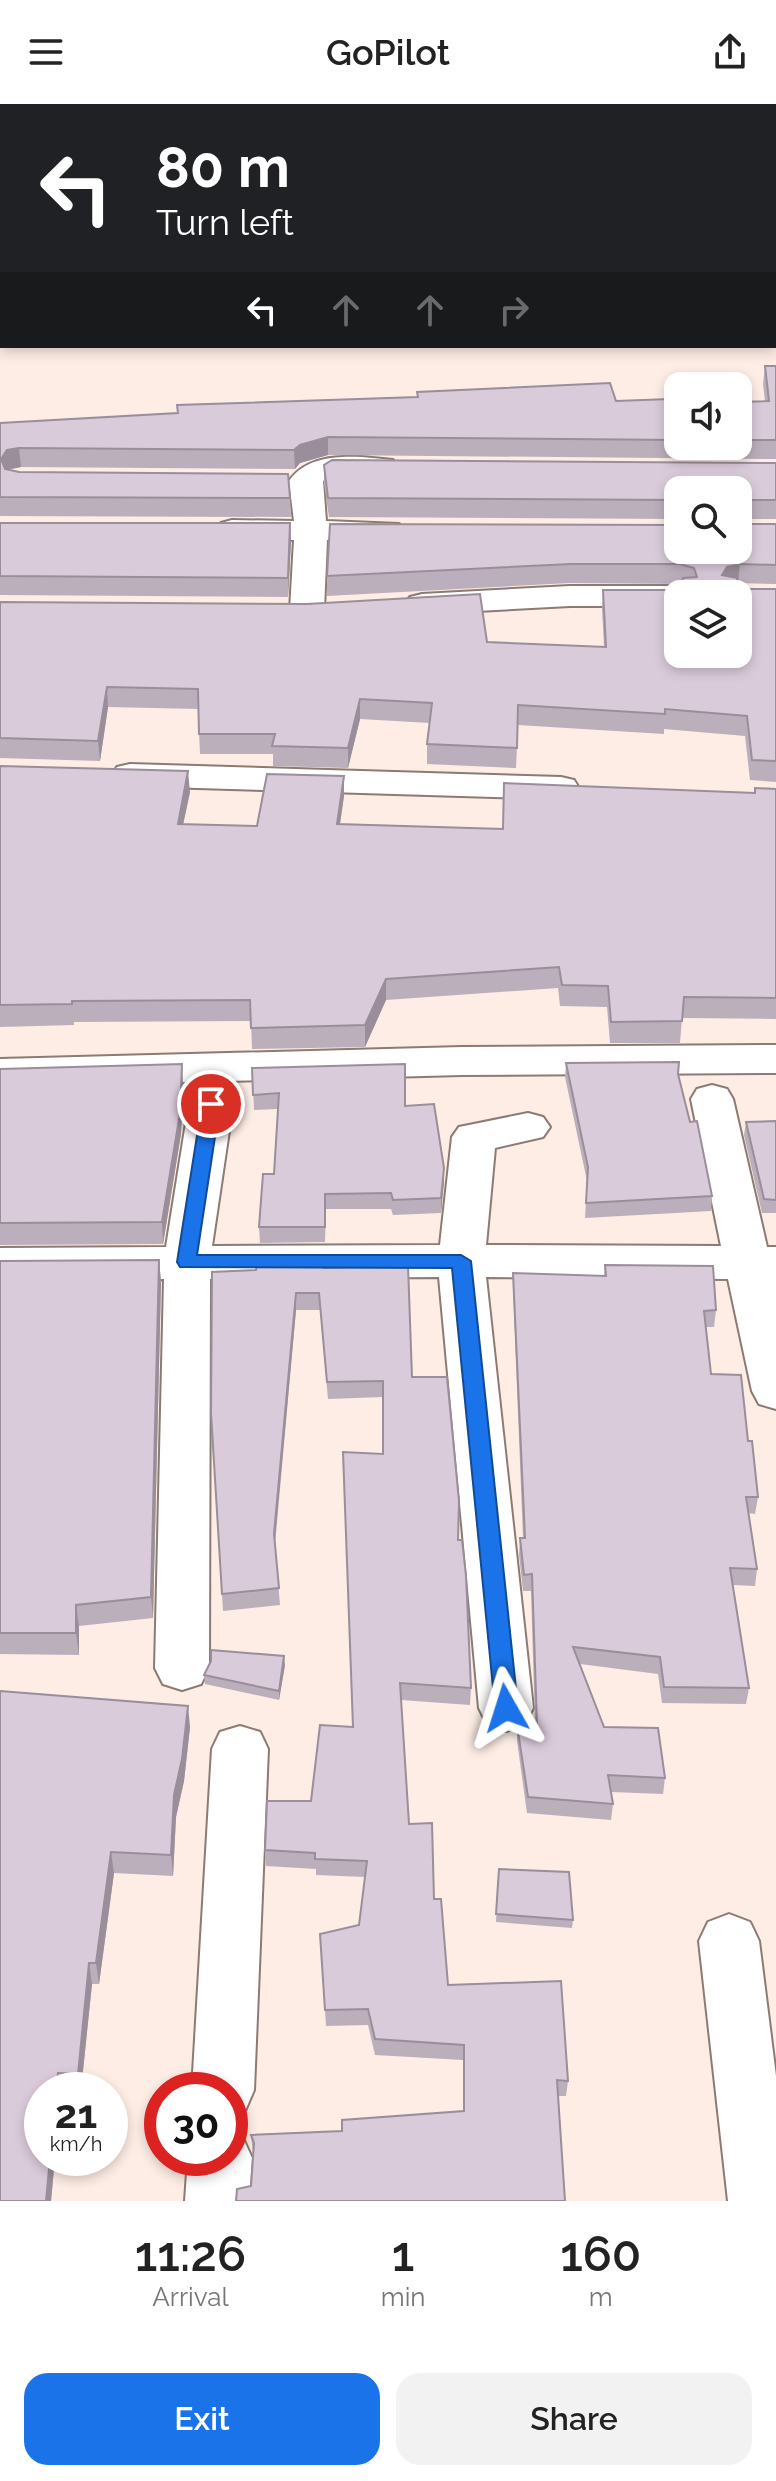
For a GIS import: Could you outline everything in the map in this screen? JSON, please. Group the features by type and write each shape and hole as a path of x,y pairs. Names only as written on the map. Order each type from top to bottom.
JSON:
{"street":[{"path":"307,609 311,531 305,481 312,473 328,467 417,468"},
{"path":"273,481 305,481"},
{"path":"201,530 422,531"},
{"path":"384,606 570,596 664,596"},
{"path":"92,774 601,790"},
{"path":"0,1073 462,1061 776,1059"},
{"path":"712,1099 763,1264 776,1391"},
{"path":"182,1668 187,1262 211,1104"},
{"path":"506,1708 461,1261 471,1126 528,1127"},
{"path":"0,1264 461,1261 763,1264"},
{"path":"224,2072 240,1749"},
{"path":"729,1941 760,2201"},
{"path":"217,2201 219,2176"}],"building":[{"path":"765,366 776,366 776,440 752,440 752,402 769,401"},
{"path":"610,383 616,401 664,399 664,440 328,437 300,445 294,450 19,448 7,450 1,459 5,469 19,472 288,474 290,498 0,497 0,423 178,413 177,405 418,397 417,392"},
{"path":"332,460 776,463 776,500 752,500 752,476 664,476 664,500 328,498 324,465"},
{"path":"0,523 290,523 288,578 0,576"},
{"path":"330,524 664,525 664,564 571,564 327,576"},
{"path":"752,524 776,524 776,565 740,564 752,564"},
{"path":"680,564 740,564 727,567 722,575 737,580 682,580 697,577 694,568"},
{"path":"752,589 776,589 776,761 752,760 747,716 665,709 665,714 518,705 517,748 427,744 432,703 360,699 348,748 272,746 275,734 199,734 198,689 107,687 98,741 0,738 0,602 307,604 480,594 487,642 606,647 603,590 664,590 664,668 752,668"},
{"path":"0,766 188,771 178,824 257,826 267,774 344,776 337,824 503,829 504,783 755,793 755,788 776,789 776,998 684,997 682,1021 611,1022 608,986 562,985 559,967 386,979 365,1025 251,1028 250,1000 72,1001 72,1004 0,1005"},
{"path":"679,1062 678,1074 690,1122 697,1121 712,1196 586,1203 588,1167 566,1063"},
{"path":"182,1064 180,1113 162,1222 0,1223 0,1069"},
{"path":"405,1064 405,1106 434,1104 444,1168 441,1198 393,1200 391,1193 325,1194 325,1227 259,1227 263,1174 274,1174 279,1093 253,1095 252,1068"},
{"path":"776,1121 776,1200 764,1199 746,1122"},
{"path":"159,1260 151,1597 76,1605 76,1633 0,1633 0,1261"},
{"path":"324,1264 324,1268 408,1265 412,1377 447,1377 459,1501 458,1540 462,1540 466,1576 471,1688 400,1683 409,1824 432,1823 434,1899 441,1899 448,1985 561,1981 568,2081 557,2080 565,2201 236,2201 237,2189 251,2186 254,2143 251,2135 342,2131 342,2120 464,2111 464,2045 375,2039 368,2009 325,2010 320,1934 359,1925 367,1861 315,1859 315,1853 265,1850 267,1801 311,1801 320,1725 353,1727 343,1452 383,1454 383,1381 327,1382 319,1293 296,1293 274,1534 279,1588 222,1594 211,1413 212,1272 256,1270 257,1265"},
{"path":"605,1265 713,1266 716,1310 704,1311 711,1374 741,1375 758,1497 746,1497 757,1569 730,1568 749,1688 664,1687 660,1657 573,1647 604,1727 658,1728 665,1778 608,1775 613,1804 528,1797 517,1725 537,1725 532,1574 524,1575 520,1538 525,1538 513,1273 606,1276"},
{"path":"211,1650 284,1656 279,1691 204,1675 211,1661"},
{"path":"0,1691 188,1706 174,1795 171,1855 111,1852 96,1963 89,1963 78,2072 24,2072 24,2176 48,2176 46,2201 0,2201"},
{"path":"499,1869 569,1872 573,1920 496,1914"}],"route":[{"path":"211,1104 187,1262 461,1261 506,1708"}]}
